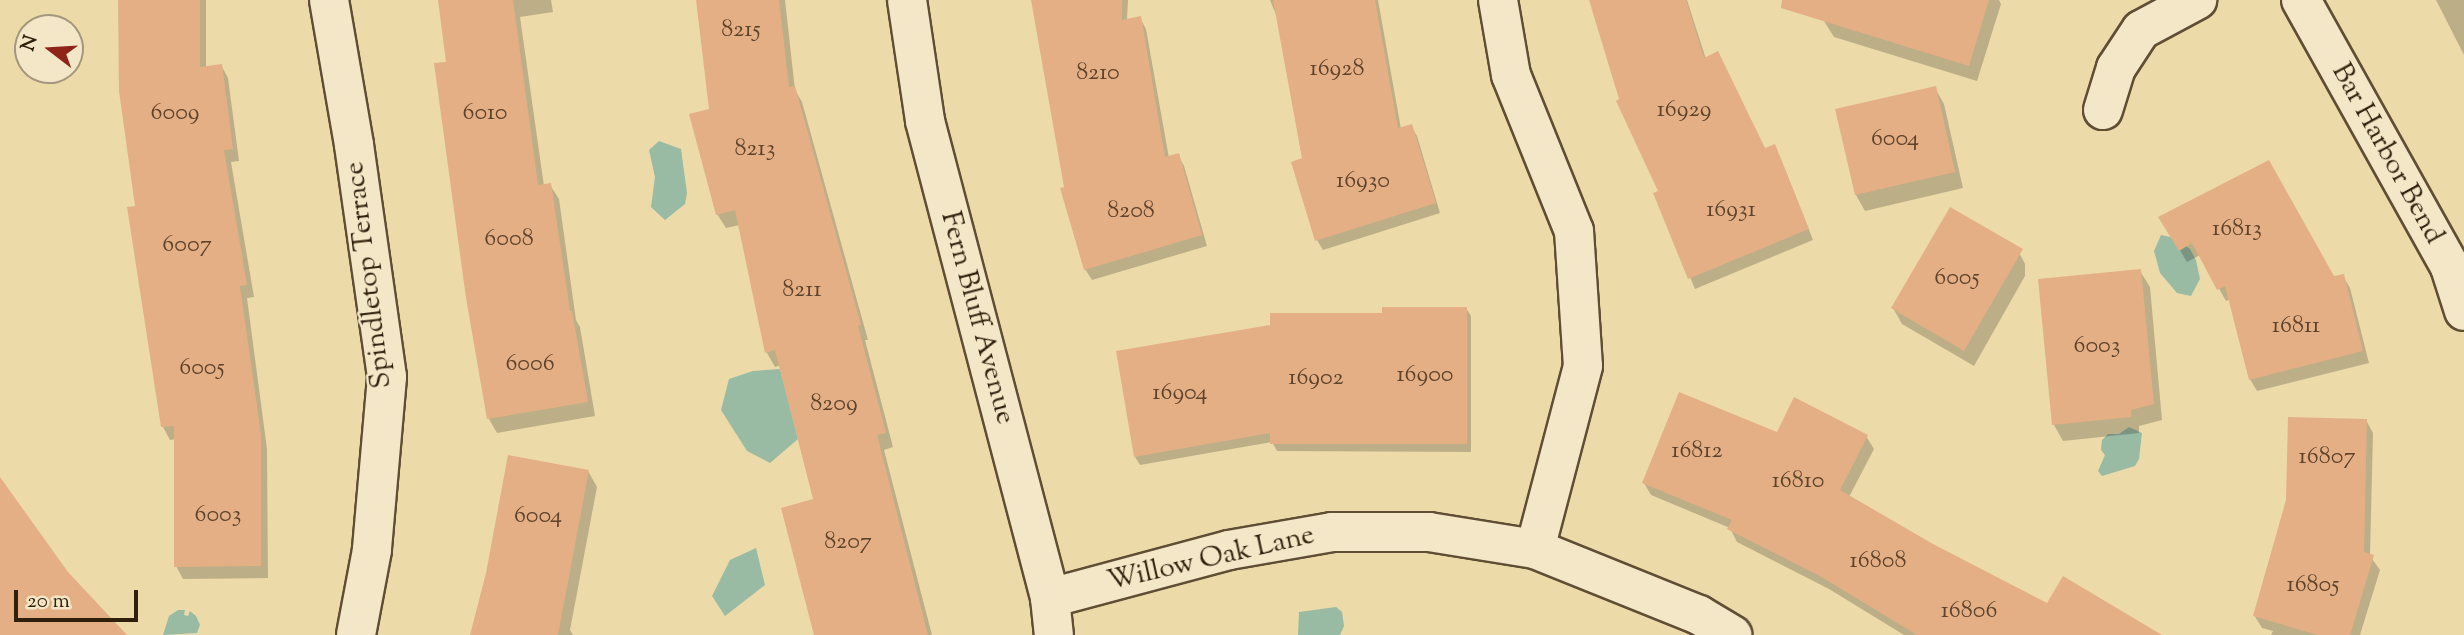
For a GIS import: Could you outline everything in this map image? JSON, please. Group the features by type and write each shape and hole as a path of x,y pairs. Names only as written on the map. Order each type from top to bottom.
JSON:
{"street":[{"name":"Spindletop Terrace","path":"329,0 354,145 387,377 372,550 356,635"},
{"name":"Fern Bluff Avenue","path":"907,0 925,121 1050,598 1054,635"},
{"path":"1498,0 1511,75 1574,231 1583,366 1535,549"},
{"path":"2103,110 2116,68 2141,30 2197,0"},
{"name":"Bar Harbor Bend","path":"2301,0 2450,267 2464,311"},
{"name":"Willow Oak Lane","path":"1050,598 1229,550 1332,532 1429,532 1535,549 1699,615 1732,635"}],"shaded area":[{"path":"659,141 681,149 687,193 685,204 665,220 651,207 655,177 649,150"},
{"path":"2161,235 2175,238 2190,249 2196,260 2200,279 2191,296 2177,293 2160,273 2154,251"},
{"path":"780,369 798,439 770,463 747,451 721,410 729,379 753,371"},
{"path":"2129,427 2142,433 2139,459 2135,466 2102,476 2098,471 2105,455 2101,450 2102,440 2108,434 2119,434"},
{"path":"756,548 765,585 725,616 712,596 730,560"},
{"path":"1336,607 1342,612 1344,626 1340,635 1298,635 1299,612"},
{"path":"178,610 185,610 184,615 188,616 190,611 196,616 200,625 197,633 163,635 169,616"}],"building":[{"path":"118,0 200,0 200,67 222,64 233,149 224,150 247,285 240,286 261,435 261,566 174,567 174,426 161,427 127,207 135,206 119,91"},
{"path":"438,0 513,0 538,185 551,183 570,311 588,402 487,419 466,298 434,63 446,62"},
{"path":"696,0 779,0 789,87 795,86 861,325 858,326 886,433 877,435 928,635 814,635 781,508 813,499 775,350 765,353 735,210 716,215 689,114 709,109"},
{"path":"1031,0 1122,0 1122,20 1141,16 1165,157 1179,153 1202,235 1084,270 1060,188 1064,187"},
{"path":"1273,0 1375,0 1398,128 1412,124 1436,203 1315,241 1291,162 1302,158"},
{"path":"1589,0 1686,0 1704,58 1718,51 1765,148 1775,144 1809,229 1688,279 1653,193 1658,191 1616,101 1619,99"},
{"path":"1782,0 1989,0 1969,66 1781,8"},
{"path":"1936,86 1955,172 1855,195 1835,109"},
{"path":"2269,160 2334,276 2344,274 2363,351 2249,380 2225,286 2217,290 2192,243 2179,251 2158,217"},
{"path":"1950,207 2023,249 1964,351 1891,308"},
{"path":"2141,269 2154,404 2131,410 2131,417 2052,425 2038,279"},
{"path":"1382,307 1467,307 1467,444 1270,444 1270,433 1134,457 1116,351 1270,325 1270,313 1382,313"},
{"path":"1679,392 1777,432 1794,397 1868,435 1840,490 1933,544 2047,603 2063,576 2162,635 1917,635 1820,576 1727,529 1732,520 1642,483"},
{"path":"2288,417 2367,419 2364,552 2374,555 2350,635 2318,635 2253,616 2286,500"},
{"path":"508,455 589,470 558,635 470,635 486,573"},
{"path":"0,477 68,572 127,635 0,635"}]}
